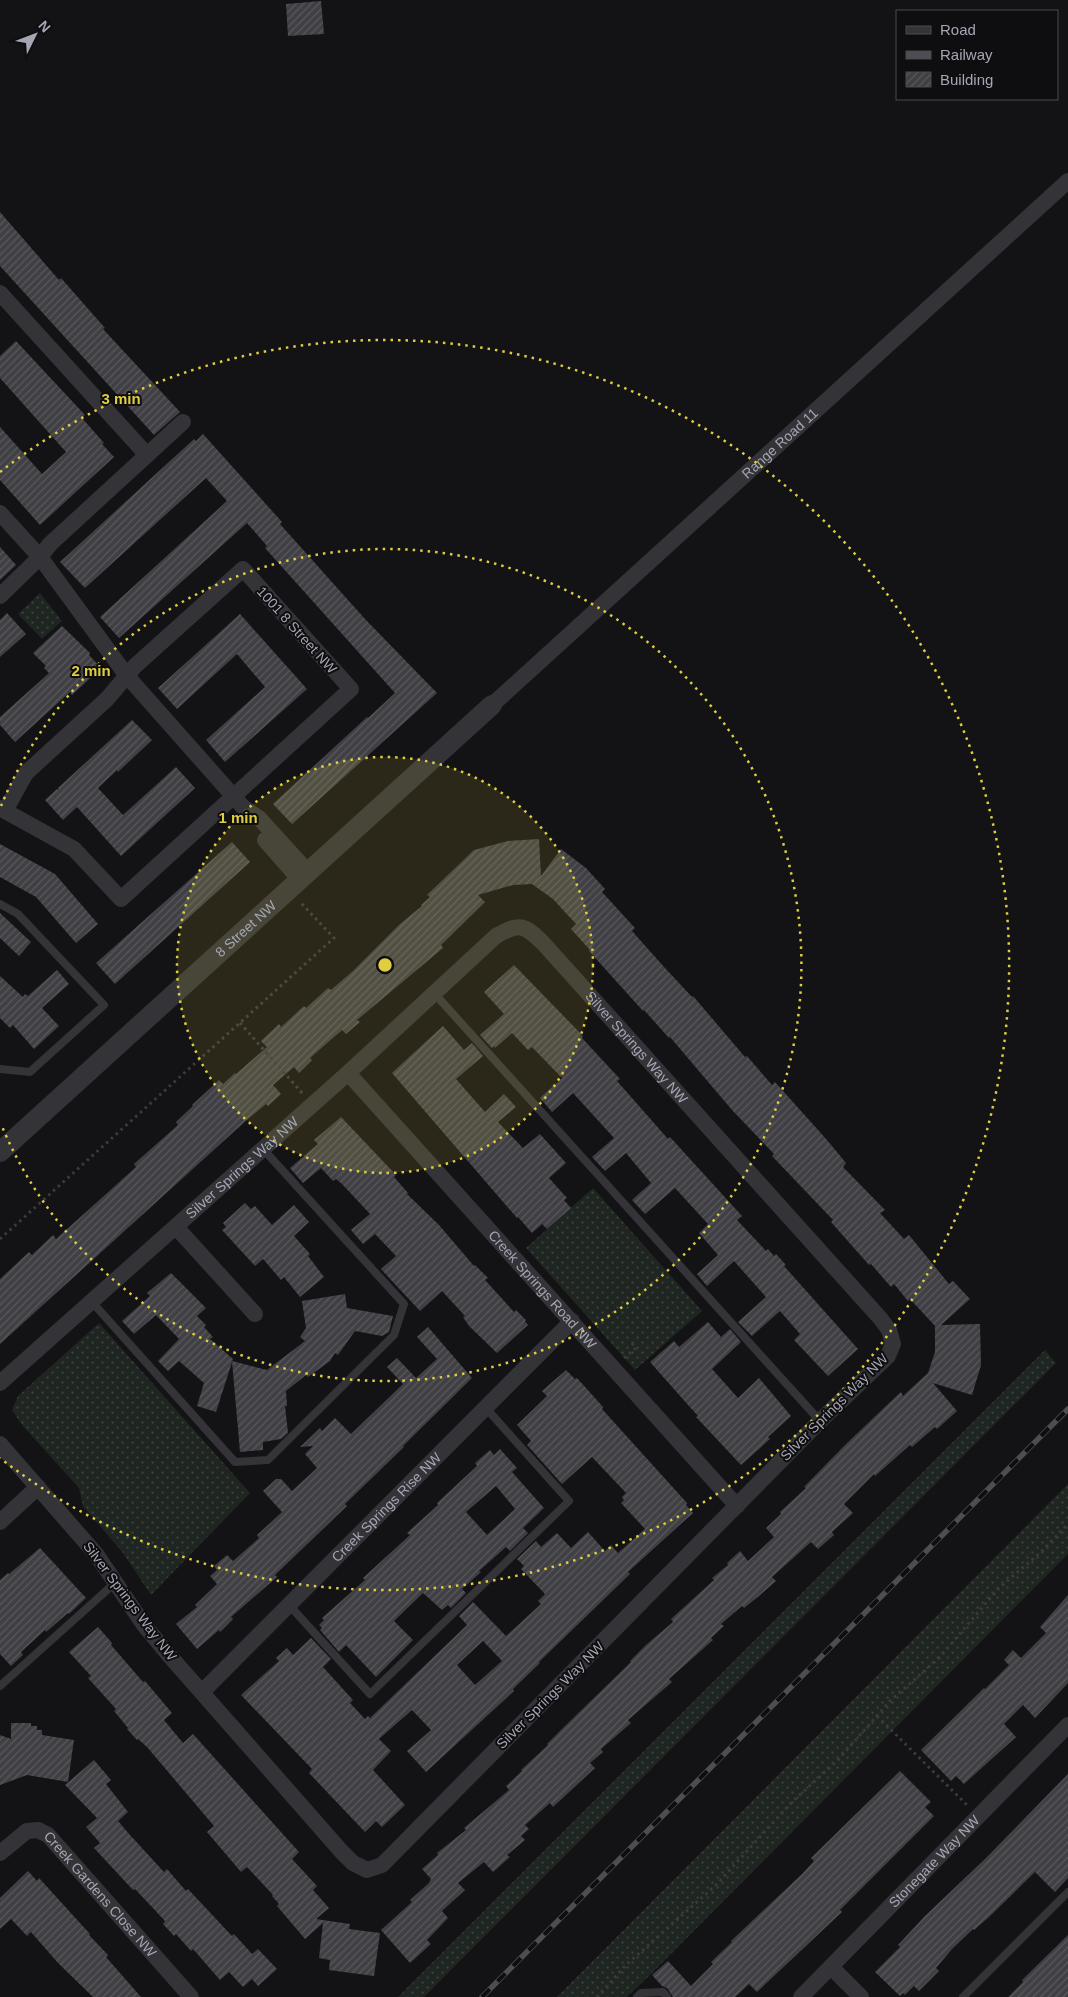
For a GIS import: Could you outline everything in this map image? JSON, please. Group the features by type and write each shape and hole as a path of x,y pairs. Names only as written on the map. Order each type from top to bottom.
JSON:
{"street":[{"name":"Range Road 11","path":"492,705 1068,181"},
{"path":"0,293 147,455"},
{"path":"0,596 40,557 50,544 183,422"},
{"path":"0,512 40,557 128,676 239,802 252,826 299,880"},
{"name":"1001 8 Street NW","path":"243,569 351,689 239,802 121,899 74,849 2,810 26,773 107,699 135,666 243,569"},
{"name":"8 Street NW","path":"0,1152 492,705"},
{"name":"Silver Springs Way NW","path":"0,1383 348,1073 496,936 510,928 520,926 534,934 543,943 880,1318 888,1330 893,1344 888,1356 820,1421 382,1865 367,1870 353,1863 347,1857 144,1625 86,1541 0,1444"},
{"name":"Creek Springs Road NW","path":"348,1073 738,1506"},
{"path":"176,1227 255,1314"},
{"name":"Creek Springs Rise NW","path":"202,1692 572,1321"},
{"path":"0,1522 38,1487"},
{"name":"Stonegate Way NW","path":"800,1997 1068,1725"},
{"name":"Creek Gardens Close NW","path":"0,1853 27,1831 38,1830 48,1835 192,1997"},
{"path":"831,1967 861,1997"}],"lane":[{"path":"0,904 18,914 104,1005 30,1072 0,1069"},
{"path":"434,994 820,1421"},
{"path":"92,1302 235,1462 268,1460 394,1335 404,1304 262,1150"},
{"path":"289,1605 370,1694 569,1501 486,1408"},
{"path":"0,1686 116,1582"},
{"path":"963,1997 1068,1892"},
{"path":"637,1997 641,1993 656,1992 663,1992 667,1997"}],"path":[{"path":"0,1240 334,938 299,880"},
{"path":"240,1023 303,1094"},
{"path":"597,1997 626,1965 715,1886 792,1802 838,1760 890,1701 939,1658 998,1590 1041,1552 1068,1524"},
{"path":"877,1716 971,1809"}],"shaded area":[{"path":"40,593 62,621 42,639 18,614"},
{"path":"593,1188 702,1311 635,1370 526,1248"},
{"path":"99,1323 250,1493 151,1595 123,1553 83,1506 79,1488 22,1425 12,1410 18,1396"},
{"path":"1045,1350 1056,1363 424,1997 398,1997"},
{"path":"1068,1484 1068,1554 651,1974 627,1997 557,1997"}],"building":[{"path":"321,1 324,34 288,36 286,4"},
{"path":"0,212 59,280 61,278 105,328 103,329 180,412 154,435 0,266"},
{"path":"16,341 85,415 82,418 114,457 40,525 0,480 0,427 42,474 66,452 0,378 0,356"},
{"path":"203,434 365,619 437,693 292,824 273,804 395,693 265,548 267,546 247,523 119,638 100,617 227,501 206,478 85,588 60,562 194,439 196,441"},
{"path":"0,547 16,565 0,580"},
{"path":"7,613 26,634 0,657 0,620"},
{"path":"240,614 307,689 225,762 206,740 265,687 237,654 177,709 158,688"},
{"path":"62,626 90,653 89,655 101,668 72,695 70,692 15,742 0,725 0,717 49,673 44,668 46,666 33,653"},
{"path":"132,720 152,740 98,788 123,815 176,767 195,788 121,856 77,807 63,820 45,800 57,789 59,790 58,788"},
{"path":"539,839 541,876 561,849 586,868 605,889 602,892 635,928 632,931 693,996 745,1057 747,1056 772,1085 775,1082 827,1140 846,1163 843,1167 885,1210 880,1213 904,1239 909,1235 949,1284 953,1281 970,1299 941,1325 980,1324 981,1365 972,1395 933,1383 957,1411 937,1429 935,1427 912,1447 910,1445 875,1476 874,1474 844,1504 853,1513 832,1532 834,1535 818,1549 811,1542 772,1577 776,1581 744,1608 742,1606 721,1624 724,1626 711,1638 713,1640 669,1679 672,1682 628,1720 631,1723 601,1749 603,1752 590,1763 595,1768 553,1807 550,1803 525,1825 529,1829 521,1836 525,1840 507,1855 510,1857 493,1872 484,1862 458,1883 465,1890 442,1911 448,1918 427,1940 431,1944 410,1963 381,1930 412,1902 410,1900 429,1883 431,1879 422,1869 438,1855 437,1853 466,1830 464,1828 509,1790 506,1786 521,1770 646,1645 673,1622 671,1619 714,1580 712,1578 728,1565 727,1563 740,1551 748,1561 774,1537 766,1528 781,1514 780,1512 887,1405 901,1392 903,1396 928,1373 935,1352 935,1326 910,1299 908,1301 894,1284 891,1287 871,1264 869,1265 831,1222 833,1220 772,1156 774,1154 732,1110 670,1037 643,1011 589,951 571,929 576,924 553,899 532,884 513,885 478,895 485,902 441,945 443,948 357,1020 360,1022 346,1034 342,1030 310,1058 312,1060 299,1073 294,1067 273,1085 281,1094 268,1106 266,1104 249,1118 0,1344 0,1279 29,1252 32,1255 53,1235 56,1239 136,1167 134,1164 178,1125 176,1122 219,1080 223,1084 267,1047 261,1041 279,1024 281,1027 304,1006 306,1008 328,988 331,990 353,971 400,924 422,906 430,897 427,895 474,850 508,841"},
{"path":"232,842 250,862 115,984 96,963"},
{"path":"0,844 55,874 98,924 76,943 36,897 0,877"},
{"path":"0,913 31,942 19,956 0,938"},
{"path":"514,965 583,1036 582,1038 620,1079 617,1081 668,1139 670,1137 742,1216 737,1220 766,1251 768,1249 774,1256 776,1254 786,1265 784,1266 858,1349 828,1376 794,1340 800,1334 780,1311 752,1336 738,1322 766,1297 734,1261 707,1286 697,1274 718,1255 699,1233 708,1224 675,1188 645,1214 632,1200 651,1183 626,1153 605,1171 592,1157 614,1138 573,1093 552,1112 540,1098 562,1078 532,1047 528,1050 512,1033 495,1048 494,1046 492,1048 480,1035 504,1014 484,992"},
{"path":"57,970 69,984 42,1008 59,1026 34,1049 13,1025 10,1028 0,1018 0,976 23,997 25,994 28,996"},
{"path":"443,1026 464,1050 472,1043 483,1056 456,1079 485,1112 504,1094 516,1107 498,1122 523,1148 540,1134 566,1163 549,1178 567,1198 564,1200 571,1208 547,1229 542,1224 532,1233 517,1218 392,1073"},
{"path":"341,1117 396,1175 394,1177 407,1194 439,1225 474,1266 488,1278 485,1280 514,1312 516,1310 526,1320 528,1325 497,1353 469,1326 463,1317 465,1316 442,1291 420,1311 391,1280 381,1269 396,1256 375,1234 363,1244 351,1230 370,1214 342,1184 336,1179 333,1181 321,1168 303,1183 290,1168 318,1144 314,1140"},
{"path":"245,1203 251,1209 255,1206 272,1225 294,1205 309,1222 294,1236 310,1254 308,1256 324,1277 300,1297 284,1277 281,1280 263,1259 255,1266 222,1230 226,1227 223,1223"},
{"path":"171,1273 206,1308 197,1316 206,1325 204,1327 213,1337 210,1339 233,1359 216,1412 197,1406 204,1383 179,1361 168,1371 158,1361 179,1339 156,1315 134,1334 122,1321 150,1296 147,1293"},
{"path":"345,1294 347,1308 393,1316 389,1332 382,1336 355,1331 338,1355 335,1353 330,1361 308,1377 306,1375 286,1391 287,1406 285,1406 288,1433 281,1439 263,1442 263,1450 240,1452 232,1361 267,1370 305,1341 300,1337 306,1328 302,1301"},
{"path":"708,1322 721,1337 730,1329 741,1342 712,1369 738,1398 759,1378 791,1416 768,1437 770,1439 741,1465 696,1417 698,1416 650,1362 674,1341 679,1347"},
{"path":"428,1327 472,1378 345,1504 347,1506 275,1575 277,1577 231,1617 233,1619 220,1632 219,1630 197,1649 176,1624 197,1607 195,1605 217,1584 210,1576 217,1570 214,1566 227,1555 233,1561 259,1538 257,1535 282,1512 263,1491 276,1479 281,1479 292,1491 317,1468 305,1454 313,1446 300,1447 320,1428 322,1431 335,1418 351,1434 403,1384 387,1367 397,1358 416,1378 437,1359 417,1337"},
{"path":"566,1370 575,1379 577,1378 603,1407 602,1409 687,1503 686,1505 693,1513 628,1572 630,1574 539,1662 513,1689 514,1691 426,1772 407,1751 431,1730 412,1710 379,1739 391,1751 373,1770 405,1805 382,1827 376,1821 365,1832 309,1773 312,1769 241,1695 279,1661 276,1658 287,1648 293,1655 311,1638 331,1659 323,1667 353,1700 350,1703 365,1719 368,1716 370,1718 467,1625 459,1616 473,1602 506,1636 541,1604 538,1601 545,1594 521,1569 524,1566 517,1559 536,1541 541,1547 557,1533 571,1548 588,1532 605,1551 611,1545 618,1553 645,1529 621,1503 624,1500 622,1497 626,1493 592,1457 562,1484 527,1445 531,1441 517,1425 547,1396 542,1391","holes":["483,1641 502,1661 475,1685 457,1665"]},
{"path":"500,1449 517,1468 512,1472 544,1508 523,1528 528,1533 510,1551 506,1547 479,1571 481,1572 462,1589 466,1593 451,1608 448,1605 442,1610 423,1593 394,1621 413,1640 376,1677 346,1645 339,1652 320,1630 322,1628 319,1625 324,1620 322,1618 365,1580 363,1578 410,1535 407,1533 477,1466 475,1463 490,1450 494,1455","holes":["496,1486 515,1509 487,1535 466,1512"]},
{"path":"40,1548 86,1598 46,1632 45,1630 21,1652 23,1655 11,1666 0,1654 0,1580"},
{"path":"1068,1595 1068,1683 1035,1718 1023,1705 1004,1724 1016,1737 964,1784 956,1776 951,1781 921,1750 1009,1665 1004,1660 1013,1650 1021,1658 1046,1633 1040,1627"},
{"path":"98,1627 112,1643 111,1645 172,1713 164,1720 183,1743 193,1734 299,1852 292,1859 317,1886 313,1890 329,1908 316,1919 350,1924 349,1929 380,1933 374,1976 329,1970 330,1960 319,1958 323,1923 305,1939 277,1906 279,1904 273,1895 247,1867 241,1872 207,1832 214,1826 147,1747 127,1729 114,1711 116,1709 88,1678 91,1676 69,1652"},
{"path":"11,1723 31,1723 31,1726 37,1726 37,1730 42,1730 42,1735 74,1740 68,1782 27,1775 0,1785 0,1735 11,1739"},
{"path":"94,1760 111,1780 106,1784 128,1812 118,1821 130,1835 164,1872 167,1869 186,1891 188,1889 232,1936 234,1934 252,1954 258,1949 277,1969 258,1986 252,1979 243,1987 229,1972 220,1980 193,1949 191,1951 176,1934 174,1936 163,1924 165,1921 94,1848 100,1843 86,1827 97,1818 65,1785"},
{"path":"900,1771 931,1802 925,1807 934,1816 840,1910 842,1912 757,1992 749,1984 735,1997 673,1997 667,1988 662,1986 652,1975 668,1961 691,1986 713,1964 711,1962 731,1941 802,1874 814,1861 811,1858"},
{"path":"1068,1774 1068,1878 1055,1892 1035,1872 989,1917 952,1949 936,1968 939,1971 919,1991 914,1986 905,1995 903,1993 900,1996 875,1972 900,1947 898,1945 925,1916 986,1858"},
{"path":"28,1871 37,1881 39,1878 90,1934 108,1955 106,1957 141,1997 93,1997 58,1963 31,1932 27,1936 11,1919 0,1929 0,1898"},
{"path":"1068,1935 1068,1997 1008,1997 1023,1982 1022,1980"}],"railway":[{"path":"482,1997 1068,1409"}]}
